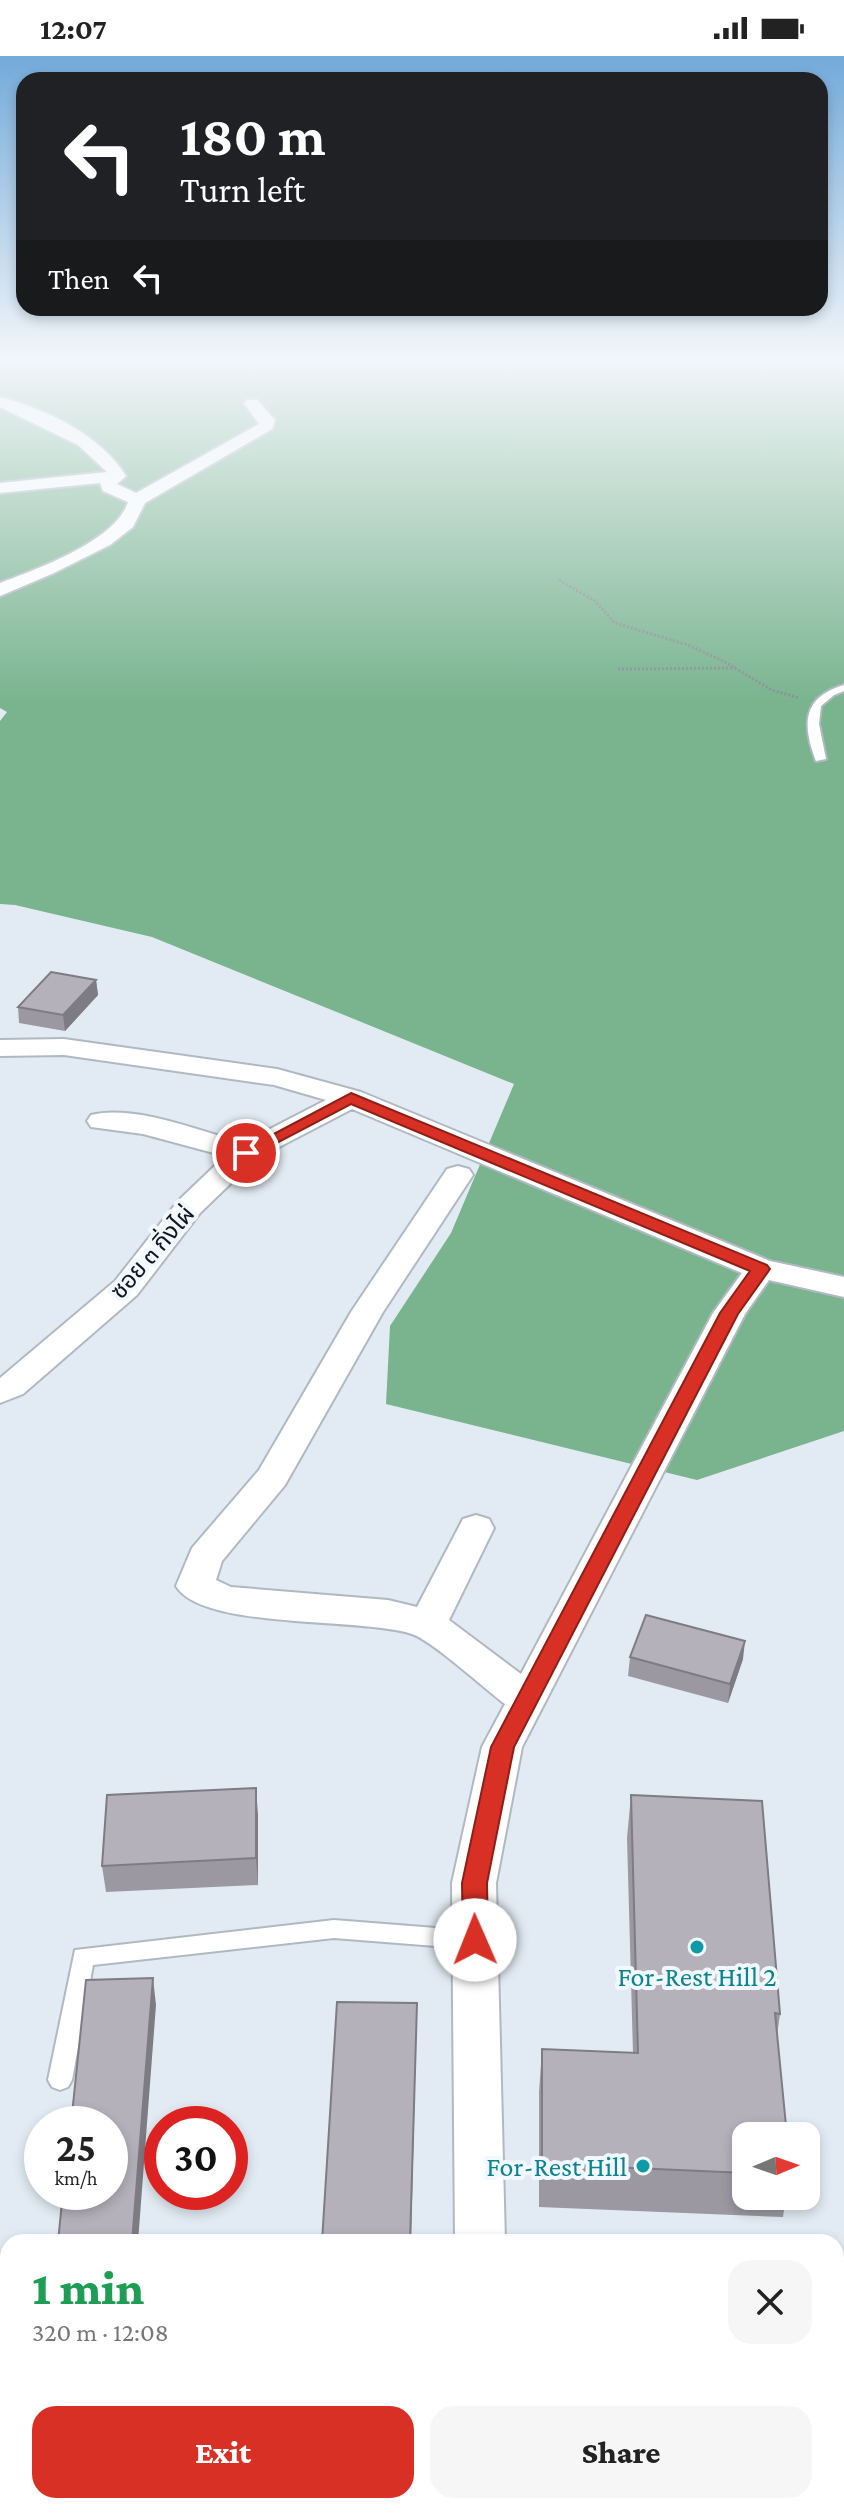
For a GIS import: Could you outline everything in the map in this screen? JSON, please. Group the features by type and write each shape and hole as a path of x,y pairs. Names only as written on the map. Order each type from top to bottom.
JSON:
{"street":[{"path":"0,590 64,561 121,528 128,522 137,500 185,473"},
{"path":"0,488 118,476"},
{"path":"118,476 108,482 109,487 137,500"},
{"path":"0,1048 64,1047 277,1077 351,1098 761,1269 844,1287"},
{"name":"ซอย ๓ กิ่งไผ่","path":"0,1392 126,1288 189,1207 246,1153 351,1098"},
{"path":"101,1121 145,1125 246,1153"},
{"path":"458,1175 367,1312 272,1477 205,1557 195,1586 225,1600 388,1614 428,1624 527,1700"},
{"path":"480,2234 474,1883 502,1747 729,1313 761,1269"},
{"path":"428,1624 476,1528"}],"lane":[{"path":"820,759 813,711 816,702 821,696 844,688"},
{"path":"60,2080 83,1957 334,1929 475,1940"}],"path":[{"path":"559,580 595,601 615,623 688,645 737,668 772,690 816,702"},
{"path":"618,669 737,668"}],"green space":[{"path":"0,473 844,473 844,1431 697,1480 386,1404 390,1326 451,1233 514,1084 152,937 0,904 0,721 7,712 0,708"}],"building":[{"path":"51,972 96,980 63,1015 18,1007"},
{"path":"646,1615 745,1641 730,1684 630,1657"},
{"path":"256,1788 256,1858 102,1866 107,1795"},
{"path":"631,1795 762,1801 780,2014 775,2013 786,2122 732,2122 732,2172 542,2164 542,2049 638,2053"},
{"path":"153,1978 133,2234 59,2234 61,2210 128,2210 128,2106 73,2106 86,1980"},
{"path":"337,2002 417,2003 410,2234 322,2234"}],"place":[{"name":"For-Rest Hill 2","path":"697,1947"},
{"name":"For-Rest Hill","path":"643,2166"}],"route":[{"path":"246,1153 351,1098 761,1269 729,1313 502,1747 474,1883 475,1940"}]}
